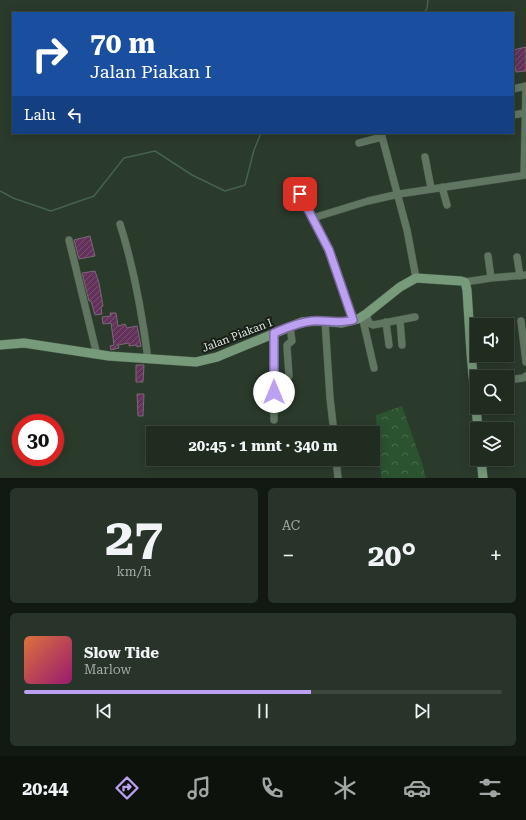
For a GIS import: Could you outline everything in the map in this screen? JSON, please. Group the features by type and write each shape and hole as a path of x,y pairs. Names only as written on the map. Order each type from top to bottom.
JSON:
{"street":[{"path":"313,218 399,194 430,188 525,175 526,86 514,89"},
{"path":"514,115 525,112"},
{"path":"359,143 382,135 399,194 416,278 464,282 523,275 517,257"},
{"path":"425,157 430,188"},
{"path":"442,187 447,205"},
{"path":"300,194 329,250 353,320"},
{"path":"120,224 130,256 144,324 148,359"},
{"path":"69,240 97,354"},
{"path":"488,256 491,278"},
{"name":"Jalan Piakan I","path":"0,345 24,343 97,354 183,362 205,361 302,322 318,321 342,323 353,320 364,315 400,287 416,278"},
{"path":"464,282 467,290 475,370"},
{"path":"364,315 372,325 415,317"},
{"path":"364,315 374,368"},
{"path":"400,320 402,344"},
{"path":"325,322 333,426"},
{"path":"386,322 389,344"},
{"path":"521,322 526,362"},
{"path":"289,376 287,345 292,341 290,327"},
{"path":"274,333 274,420"},
{"path":"514,379 526,376"},
{"path":"337,466 338,478"},
{"path":"482,466 483,478"}],"green space":[{"path":"402,406 426,478 381,478 379,466 380,426 376,426 376,415"}],"building":[{"path":"526,47 526,71 516,72 514,67 514,50"},
{"path":"90,236 95,256 79,259 74,240"},
{"path":"95,271 99,283 103,306 101,307 102,314 95,315 91,301 89,301 82,273"},
{"path":"110,313 116,313 118,326 125,324 127,328 137,326 141,346 129,346 129,343 118,345 119,348 111,350 110,346 114,345 111,323 103,324 102,317 111,316"},
{"path":"136,365 144,365 143,382 136,382"},
{"path":"137,394 144,394 143,416 138,416"}],"waterway":[{"path":"424,12 427,9 428,0"},
{"path":"0,191 13,198 51,211 94,196 124,158 155,151 192,175 225,191 245,185 254,150 261,134"}],"route":[{"path":"274,392 274,333 302,322 318,321 342,323 353,320 329,250 300,194"}]}
